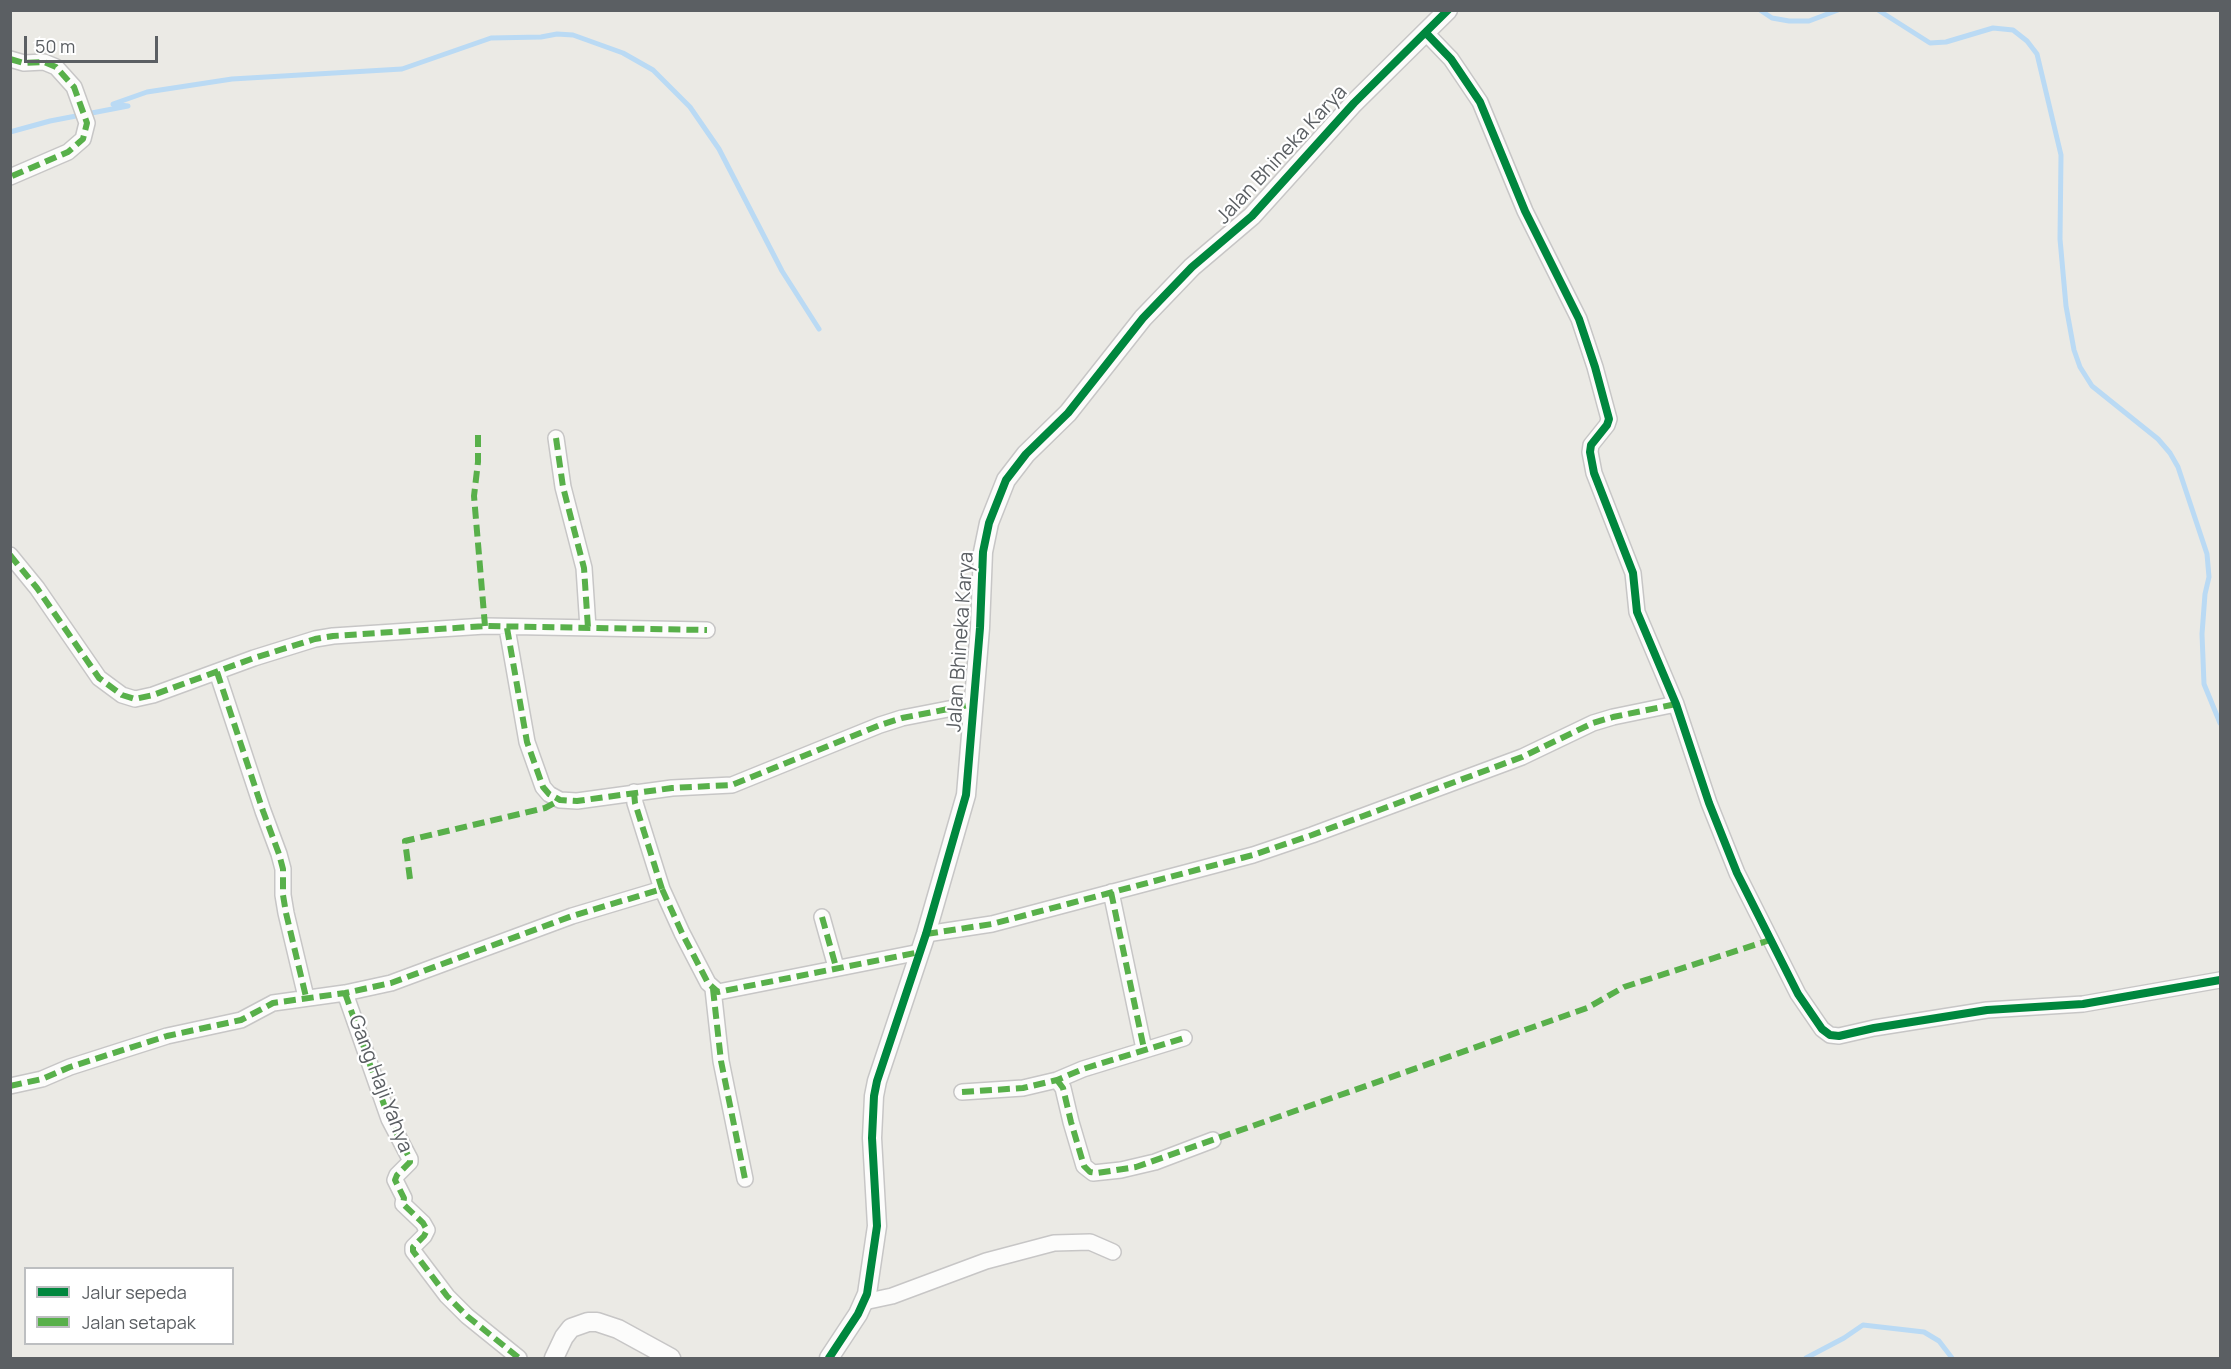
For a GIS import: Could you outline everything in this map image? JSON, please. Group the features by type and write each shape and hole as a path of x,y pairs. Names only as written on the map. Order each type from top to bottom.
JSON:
{"street":[{"name":"Jalan Bhineka Karya","path":"829,1359 864,1302 877,1226 872,1138 874,1096 882,1064 926,934 966,795 983,552 992,515 1013,469 1068,413 1143,318 1192,267 1252,216 1354,103 1448,10"},
{"path":"1426,33 1451,59 1480,102 1525,211 1580,319 1609,419 1591,445 1594,473 1628,554 1633,573 1637,612 1676,704 1715,820 1748,898 1798,994 1826,1034 1839,1036 1874,1028 1987,1010 2065,1007 2220,980"},
{"path":"10,60 24,63 50,63 67,77 74,87 87,123 82,138 68,152 10,177"},
{"path":"556,438 563,487 584,567 588,628"},
{"path":"10,555 37,588 99,678 122,695 135,699 254,658 315,639 333,636 471,627 548,626 706,630"},
{"path":"507,628 527,742 543,787 549,794 560,800 577,801 634,792 732,785 752,779 880,725 902,718 974,704"},
{"path":"217,672 279,854 283,869 282,884 286,913 306,998"},
{"path":"926,934 992,924 1253,855 1522,757 1593,723 1676,704"},
{"path":"634,792 635,803 662,889 682,933 713,989 721,1061 745,1179"},
{"path":"10,1086 42,1079 70,1067 167,1036 242,1020 273,1003 345,993 391,983 572,916 662,889"},
{"path":"1112,892 1144,1049"},
{"path":"822,917 836,967"},
{"path":"713,989 718,992 724,991 920,952"},
{"name":"Gang Haji Yahya","path":"345,993 389,1119 410,1159 395,1180 404,1198 403,1204 427,1230 413,1247 413,1251 447,1296 467,1316 519,1359"},
{"path":"962,1092 1023,1088 1057,1080 1083,1069 1184,1038"},
{"path":"1057,1080 1064,1088 1084,1166 1093,1173 1121,1170 1155,1162 1213,1140"},
{"path":"864,1302 892,1296 986,1261 1054,1243 1090,1242 1113,1252"},
{"path":"554,1359 564,1337 571,1328 588,1322 597,1322 618,1329 671,1359"}],"waterway":[{"path":"1760,10 1772,18 1789,21 1809,21 1838,10"},
{"path":"1878,10 1930,43 1946,42 1993,28 2013,30 2027,41 2037,54 2061,155 2060,239 2066,306 2074,350 2080,367 2092,386 2158,439 2178,467 2207,554 2209,577 2205,594 2202,634 2204,684 2220,723"},
{"path":"10,132 50,121 128,106 113,104 147,92 232,79 402,69 491,38 573,35 623,53 653,70 690,107 719,149 782,271 819,329"},
{"path":"1806,1358 1863,1325 1924,1332 1939,1341 1952,1358"}],"marked path":[{"path":"10,59 24,63 44,62 56,67 74,87 87,123 83,139 68,152 10,177"},
{"path":"478,435 474,496 485,626"},
{"path":"556,438 563,487 584,568 588,628"},
{"path":"10,555 37,588 99,678 122,695 135,699 153,695 254,658 315,639 333,636 485,626 707,630"},
{"path":"507,628 527,742 543,787 549,794 560,800 577,801 672,788 732,785 880,725 902,718 974,704"},
{"path":"217,672 279,854 283,869 286,913 306,997"},
{"path":"926,934 992,924 1253,855 1522,757 1593,723 1676,704"},
{"path":"634,792 635,803 662,889"},
{"path":"410,879 405,841 545,808 560,800"},
{"path":"10,1086 42,1079 70,1067 167,1036 241,1020 273,1003 345,993 391,983 572,916 662,889 708,983 718,992 920,952"},
{"path":"1111,892 1144,1049"},
{"path":"822,917 836,967"},
{"path":"1057,1080 1063,1088 1084,1166 1090,1172 1097,1173 1136,1167 1587,1008 1624,987 1770,940"},
{"path":"713,989 721,1061 745,1179"},
{"path":"345,993 389,1119 410,1159 395,1180 404,1198 403,1204 423,1223 427,1230 413,1247 413,1251 447,1296 467,1316 519,1358"},
{"path":"962,1092 1023,1088 1057,1080 1083,1069 1184,1038"}],"cycle path":[{"path":"829,1358 858,1314 867,1294 877,1226 872,1138 874,1096 926,934 966,795 980,628 983,552 989,523 1006,480 1026,454 1068,413 1143,318 1192,267 1252,216 1354,103 1448,10"},
{"path":"1426,33 1451,59 1480,102 1525,211 1579,319 1609,419 1591,445 1594,473 1633,573 1637,612 1676,704 1709,803 1737,873 1798,994 1822,1029 1830,1035 1839,1036 1874,1028 1987,1010 2083,1004 2220,980"}]}
